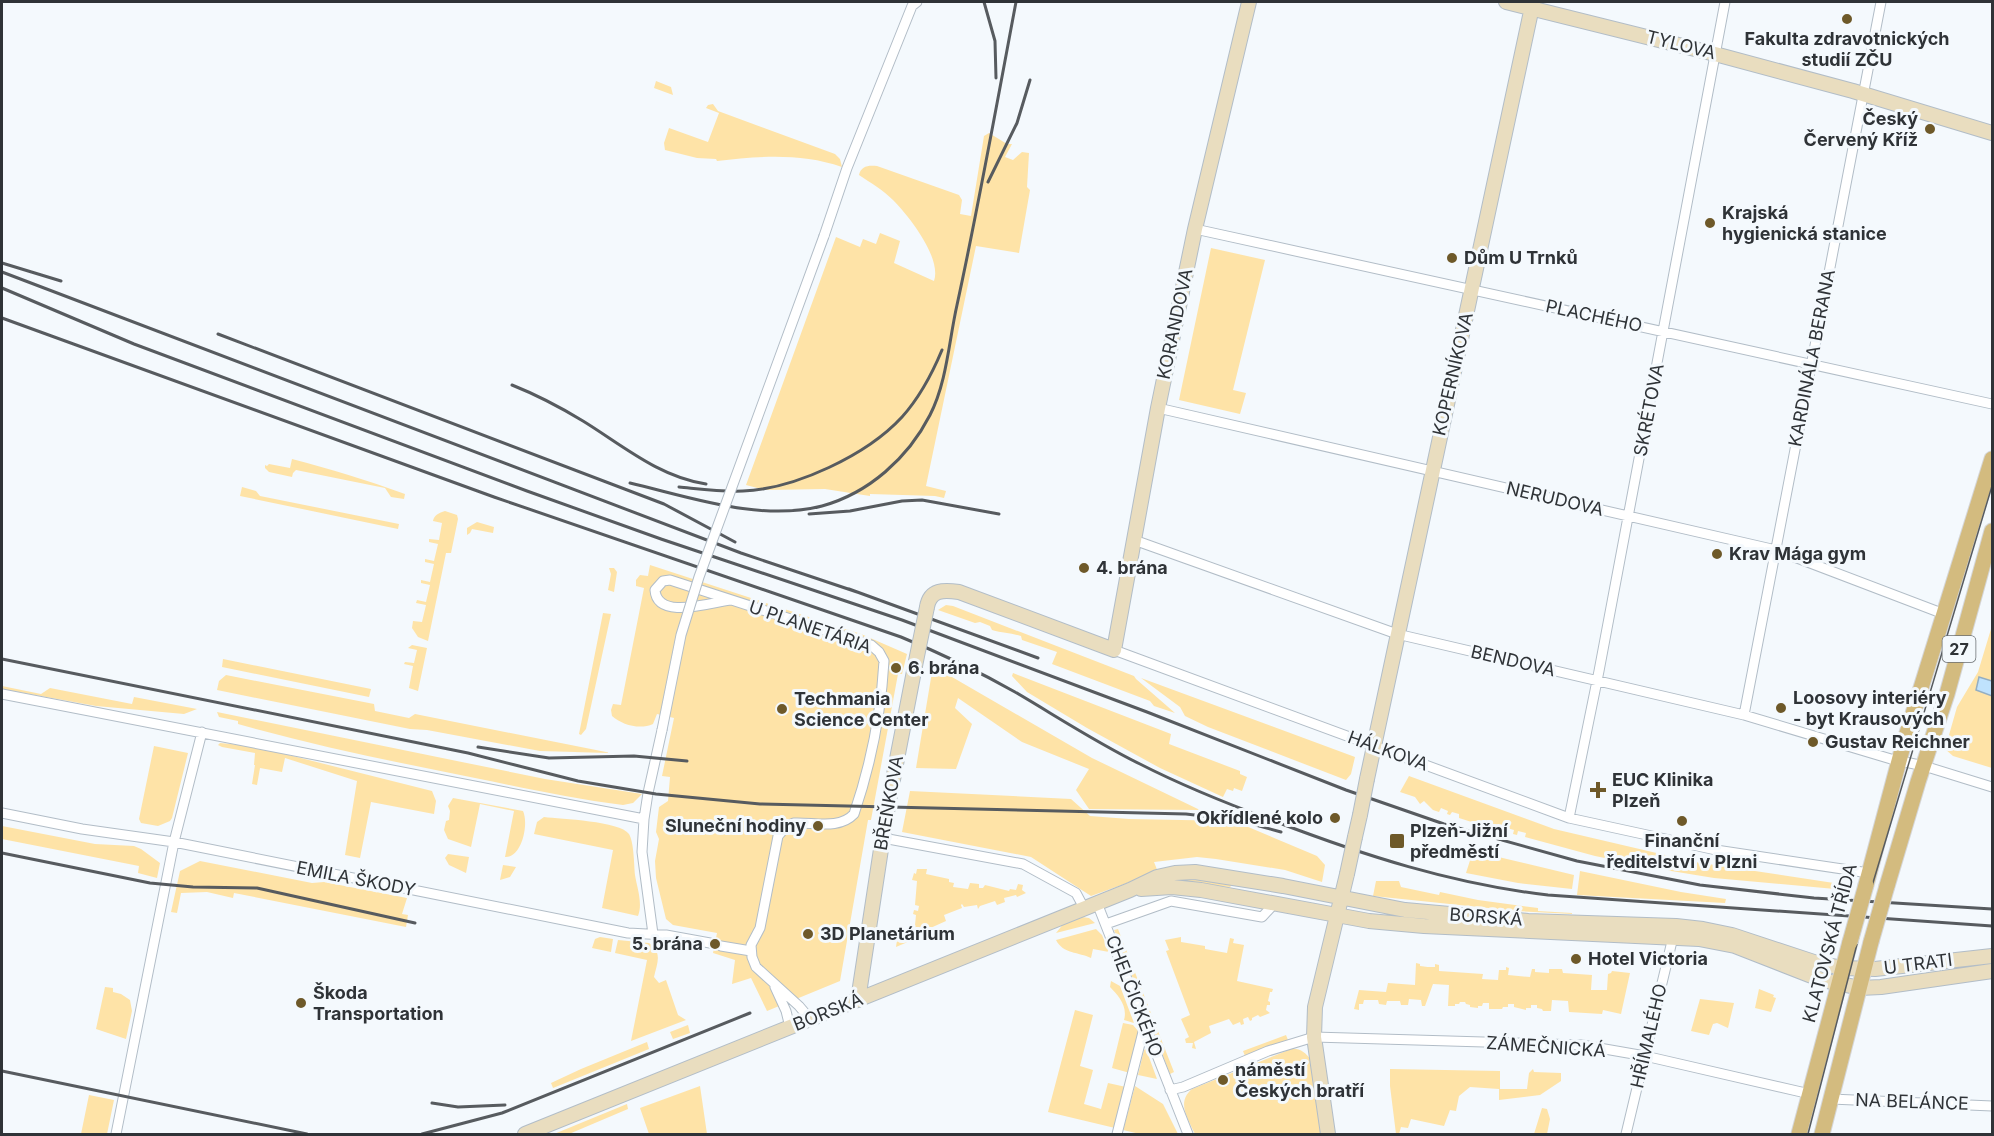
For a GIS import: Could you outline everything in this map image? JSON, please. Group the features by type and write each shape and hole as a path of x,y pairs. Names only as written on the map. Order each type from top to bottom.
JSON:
{"main road":[{"name":"KLATOVSKÁ TŘÍDA","path":"1800,1134 1899,761 1992,459"},
{"name":"27","path":"1822,1134 1871,942 1947,694 1991,538"}],"street":[{"path":"653,934 642,852 644,819 681,635 699,577 847,168 912,6 917,2"},
{"name":"KORANDOVA","path":"1114,650 1158,408 1195,229 1249,2"},
{"name":"TYLOVA","path":"1506,2 1533,5 1862,93 1992,133"},
{"name":"SKRÉTOVA","path":"1569,818 1725,2"},
{"name":"KARDINÁLA BERANA","path":"1744,715 1881,2"},
{"name":"KOPERNÍKOVA","path":"1314,1037 1316,1007 1360,815 1533,5"},
{"name":"PLACHÉHO","path":"1195,229 1472,291 1664,330 1992,404"},
{"name":"NERUDOVA","path":"1158,408 1776,550 1944,614"},
{"name":"BENDOVA","path":"1134,540 1397,634 1744,715 1899,761"},
{"name":"U PLANETÁRIA","path":"731,600 703,606 668,606 658,602 655,590 663,581 670,580 871,645 884,661 875,737 854,814 848,820 837,824 794,823 778,836 760,928 751,945 751,951"},
{"name":"HÁLKOVA","path":"927,607 929,598 938,592 959,592 1569,818 1716,850 1867,879"},
{"name":"BŘEŇKOVA","path":"858,1000 885,823 927,607"},
{"path":"2,694 644,819"},
{"path":"116,1134 174,842 202,732"},
{"path":"1899,761 1924,766 1992,787"},
{"name":"EMILA ŠKODY","path":"2,813 82,829 174,842 628,933 653,934 710,943"},
{"name":"CHELČICKÉHO","path":"883,838 1023,864 1076,893 1091,906 1106,924 1170,1090"},
{"name":"BORSKÁ","path":"525,1134 1091,906 1157,877 1175,873 1196,872 1405,910 1458,916 1704,929 1732,935 1817,963 1843,968"},
{"name":"BORSKÁ","path":"1130,890 1172,887 1275,903 1338,916 1424,927 1699,939 1735,946 1839,984 1860,987"},
{"path":"1106,924 1171,901 1262,917 1275,903"},
{"name":"HŘÍMALÉHO","path":"1626,1134 1673,937"},
{"path":"721,946 751,951 756,967 799,1005 810,1019"},
{"name":"U TRATI","path":"1843,968 1865,969 1992,956"},
{"name":"U TRATI","path":"1860,987 1881,987 1992,971"},
{"path":"773,982 786,1011 790,1027"},
{"path":"1117,1134 1144,1024"},
{"path":"1188,1134 1170,1090 1183,1087 1269,1051 1314,1037 1328,1134"},
{"name":"ZÁMEČNICKÁ","path":"1314,1037 1582,1045 1645,1056 1810,1094"},
{"name":"NA BELÁNCE","path":"1831,1099 1992,1106"}],"shaded area":[{"path":"656,81 671,87 673,95 654,88"},
{"path":"713,104 718,111 835,154 840,159 842,167 811,159 780,157 717,161 665,150 664,143 669,128 708,142 719,113 706,108"},
{"path":"989,133 1007,144 1012,144 1005,157 1013,160 1022,152 1029,153 1027,187 1030,190 1019,253 976,246 926,486 946,491 944,498 870,494 870,496 825,489 765,490 746,485 836,237 860,247 863,239 876,244 880,233 900,241 894,263 934,281 933,261 922,238 893,200 859,175 861,170 868,166 877,166 959,195 962,200 960,214 971,216 984,136"},
{"path":"1211,248 1265,260 1233,390 1246,393 1240,414 1179,400"},
{"path":"292,459 405,494 404,499 391,497 385,488 296,470 292,477 269,472 265,468 265,465 269,464 290,468"},
{"path":"242,487 256,491 260,496 399,524 398,529 240,496"},
{"path":"445,511 457,515 458,519 451,553 446,553 428,641 418,637 412,628 413,621 422,622 426,605 416,603 417,600 426,602 430,585 421,583 421,580 430,582 434,564 425,562 425,559 434,561 438,544 429,542 429,539 439,540 442,523 433,521 437,514"},
{"path":"477,522 494,527 493,533 472,529 467,535 467,528"},
{"name":"Techmania Science Center","path":"650,565 861,634 907,654 902,674 898,674 871,820 868,820 840,981 767,1011 751,978 732,984 735,960 713,953 717,933 673,925 666,919 656,878 655,861 659,839 656,832 659,807 668,801 670,777 662,776 674,718 657,714 653,724 637,726 626,724 612,716 613,704 621,705 644,588 636,586 636,580 640,575 648,576"},
{"path":"609,568 614,568 617,572 614,592 608,590 611,574"},
{"path":"1992,589 1992,768 1953,756 1945,749 1957,707 1978,672 1991,629"},
{"path":"946,605 1134,676 1175,713 1154,706 1150,701 1052,664 1057,652 1022,640 1021,636 992,630 990,626 980,622 975,623 938,610"},
{"path":"603,613 611,614 586,729 581,735 579,734"},
{"path":"412,645 427,648 418,691 409,688 413,666 404,664 405,662 414,663 417,650 408,648"},
{"path":"223,659 371,689 369,697 222,667"},
{"path":"933,666 1092,758 1200,810 1089,809 1076,790 1089,769 1022,742 958,698 955,708 972,724 956,769 916,768"},
{"path":"1013,673 1171,734 1169,744 1240,771 1240,774 1247,777 1242,791 1234,788 1233,791 1227,789 1223,797 1160,768 1027,692 1012,676"},
{"path":"226,675 374,704 375,711 409,718 415,714 611,753 540,751 427,730 410,729 217,690 219,681"},
{"path":"1141,678 1355,757 1351,774 1346,780 1208,727 1185,716 1180,707"},
{"path":"2,686 41,694 50,688 132,704 134,697 197,709 184,714 96,706 2,689"},
{"path":"217,712 545,779 642,794 633,803 623,805 549,793 385,760 297,739 238,724 238,721 219,717"},
{"path":"220,743 253,746 432,791 436,801 434,814 371,802 360,858 345,855 357,781 285,758 282,772 260,768 257,785 252,784 255,753 222,747 218,745"},
{"path":"154,746 188,753 172,818 158,826 141,823 139,819"},
{"path":"1409,776 1554,829 1695,862 1847,885 1846,890 1714,878 1595,856 1525,837 1526,833 1518,831 1517,835 1513,834 1514,830 1507,828 1505,832 1489,827 1490,824 1483,822 1481,825 1459,818 1459,814 1452,812 1450,815 1447,814 1448,811 1441,808 1439,812 1433,810 1424,801 1420,804 1415,797 1400,792"},
{"path":"910,791 1071,799 1090,816 1234,821 1317,856 1325,865 1322,882 1285,870 1197,857 1154,862 1158,872 1091,896 1031,857 902,832"},
{"path":"453,798 523,811 525,824 523,839 516,852 505,857 514,811 480,804 471,847 448,839 444,830 446,821 449,820 448,806"},
{"path":"544,817 603,823 629,834 640,901 638,916 602,908 613,850 534,834 537,822"},
{"path":"2,826 95,844 134,846 160,863 157,878 138,873 139,866 2,839"},
{"path":"1473,851 1574,875 1572,889 1518,883 1466,873"},
{"path":"448,854 469,857 466,873 449,865 445,858"},
{"path":"200,861 312,883 324,882 407,898 402,914 408,915 406,927 234,893 233,898 207,892 181,893 177,913 171,912 180,871"},
{"path":"503,865 516,867 510,877 500,880"},
{"path":"917,869 927,869 926,874 949,879 949,882 954,883 953,887 968,889 970,883 979,884 979,888 985,885 1009,891 1010,889 1016,890 1018,884 1023,885 1022,890 1026,893 1017,897 1016,895 1004,898 1005,902 997,905 995,901 980,906 978,909 977,905 964,907 962,904 962,908 944,915 946,921 926,930 927,934 920,937 918,933 909,937 910,941 896,947 897,940 908,935 909,924 915,925 916,915 913,914 914,910 918,911 919,906 915,905 917,881 912,880"},
{"path":"1580,871 1726,899 1725,903 1577,895"},
{"path":"1177,876 1232,885 1230,887 1156,881"},
{"path":"1376,881 1399,881 1401,887 1439,895 1440,892 1538,908 1538,911 1572,914 1517,911 1373,896"},
{"path":"1082,917 1089,918 1095,923 1056,933 1064,923"},
{"path":"1096,929 1102,935 1109,952 1093,949 1091,958 1063,948 1056,940"},
{"path":"1118,929 1174,1072 1170,1074 1114,930"},
{"path":"600,937 613,939 611,952 592,948 595,939"},
{"path":"1181,937 1181,942 1227,953 1230,938 1234,939 1233,943 1244,945 1237,981 1273,989 1268,1001 1270,1005 1267,1005 1266,1010 1270,1013 1260,1017 1258,1015 1250,1021 1248,1017 1243,1019 1244,1024 1241,1025 1240,1022 1233,1025 1229,1019 1209,1026 1211,1033 1194,1042 1196,1049 1192,1048 1193,1043 1186,1043 1185,1039 1189,1037 1181,1019 1190,1015 1166,951 1169,950 1165,940"},
{"path":"618,940 649,943 653,947 658,954 654,977 659,983 666,980 678,1015 686,1020 631,1041 647,960 615,953"},
{"path":"1416,963 1426,967 1439,965 1439,971 1483,974 1482,979 1498,980 1499,970 1506,970 1506,967 1509,968 1508,975 1530,977 1532,969 1535,969 1535,972 1549,973 1549,969 1562,969 1563,973 1592,975 1591,990 1607,990 1608,974 1612,971 1630,973 1621,1014 1603,1010 1602,1014 1569,1012 1568,1001 1552,1000 1551,1011 1543,1011 1537,1008 1537,1005 1531,1005 1531,1008 1526,1008 1526,1010 1514,1007 1514,1004 1508,1004 1508,1007 1502,1009 1489,1009 1489,1003 1483,1003 1478,1008 1470,1007 1465,1002 1448,1006 1449,985 1433,984 1425,1006 1422,1006 1421,1000 1409,999 1408,1005 1401,1005 1400,1001 1387,1001 1386,1005 1379,1004 1378,1000 1364,1000 1363,1004 1359,1004 1359,1010 1354,1009 1359,990 1386,992 1388,983 1415,985"},
{"path":"1111,981 1120,986 1134,1023 1124,1020 1125,1010 1119,997 1110,987"},
{"path":"105,987 113,988 113,992 130,1000 132,1011 126,1039 96,1029"},
{"path":"1759,989 1776,998 1771,1012 1755,1008"},
{"path":"1700,999 1734,1003 1728,1028 1717,1023 1713,1024 1709,1035 1691,1031"},
{"path":"1075,1010 1093,1015 1080,1066 1093,1070 1084,1104 1101,1109 1108,1083 1126,1087 1115,1128 1048,1112"},
{"path":"1123,1023 1133,1025 1139,1032 1130,1073 1112,1068"},
{"path":"688,1025 690,1033 673,1039 670,1032"},
{"path":"1286,1035 1288,1040 1245,1056 1243,1051"},
{"path":"647,1042 649,1049 553,1088 551,1083"},
{"path":"1146,1049 1157,1079 1138,1075"},
{"path":"1291,1049 1297,1049 1311,1060 1322,1134 1195,1134 1184,1105 1187,1094 1192,1089"},
{"path":"1390,1069 1500,1071 1500,1089 1527,1089 1529,1073 1533,1069 1534,1072 1561,1073 1561,1081 1540,1095 1499,1100 1499,1089 1470,1087 1459,1096 1456,1111 1450,1110 1444,1126 1411,1119 1408,1128 1401,1127 1399,1134 1396,1134"},
{"path":"700,1086 707,1134 649,1134 640,1108"},
{"path":"1135,1086 1163,1104 1178,1134 1140,1134 1123,1130"},
{"path":"89,1095 114,1100 107,1134 81,1134"},
{"path":"627,1104 628,1109 569,1134 554,1134"},
{"path":"1542,1108 1547,1109 1550,1119 1547,1134 1534,1134"}],"water":[{"path":"1979,677 1992,681 1992,696 1976,690"}],"tram line":[{"path":"1808,1134 1872,886 1992,486"}],"railway":[{"path":"984,2 995,41 996,78"},
{"path":"630,483 725,506 774,511 798,510 822,506 856,492 885,472 910,446 930,415 944,375 1016,2"},
{"path":"988,182 1017,123 1030,80"},
{"path":"2,263 61,281"},
{"path":"2,272 741,553 857,592"},
{"path":"2,288 134,344 527,491 661,539 902,620 1346,790 1444,824 1577,861 1700,885 1814,898 1992,909"},
{"path":"2,318 494,497 901,637 987,677 1108,747 1173,780 1257,815 1408,867 1477,884 1548,895 1992,926"},
{"path":"218,334 664,504 735,542"},
{"path":"679,487 727,491 763,489 807,477 850,457 887,431 902,417 925,385 942,350"},
{"path":"512,385 566,411 642,459 672,475 706,484"},
{"path":"809,514 850,511 902,501 922,500 999,514"},
{"path":"849,589 1038,658"},
{"path":"2,659 468,753 578,781 656,794 760,804 1186,814 1237,820 1281,832"},
{"path":"478,747 549,758 634,756 687,761"},
{"path":"2,853 150,883 193,887 257,888 415,923"},
{"path":"422,1134 502,1113 750,1013"},
{"path":"2,1071 307,1134"},
{"path":"432,1103 458,1107 505,1105"}],"place":[{"name":"Fakulta zdravotnických studií ZČU","path":"1847,19"},
{"name":"Český Červený Kříž","path":"1930,129"},
{"name":"Krajská hygienická stanice","path":"1710,223"},
{"name":"Dům U Trnků","path":"1452,258"},
{"name":"Krav Mága gym","path":"1717,554"},
{"name":"4. brána","path":"1084,568"},
{"name":"6. brána","path":"896,668"},
{"name":"Loosovy interiéry - byt Krausových","path":"1781,708"},
{"name":"Techmania Science Center","path":"782,709"},
{"name":"Gustav Reichner","path":"1813,742"},
{"name":"EUC Klinika Plzeň","path":"1598,790"},
{"name":"Okřídlené kolo","path":"1335,818"},
{"name":"Finanční ředitelství v Plzni","path":"1682,821"},
{"name":"Sluneční hodiny","path":"818,826"},
{"name":"Plzeň-Jižní předměstí","path":"1397,841"},
{"name":"3D Planetárium","path":"808,934"},
{"name":"5. brána","path":"715,944"},
{"name":"Hotel Victoria","path":"1576,959"},
{"name":"Škoda Transportation","path":"301,1003"},
{"name":"náměstí Českých bratří","path":"1223,1080"}]}
